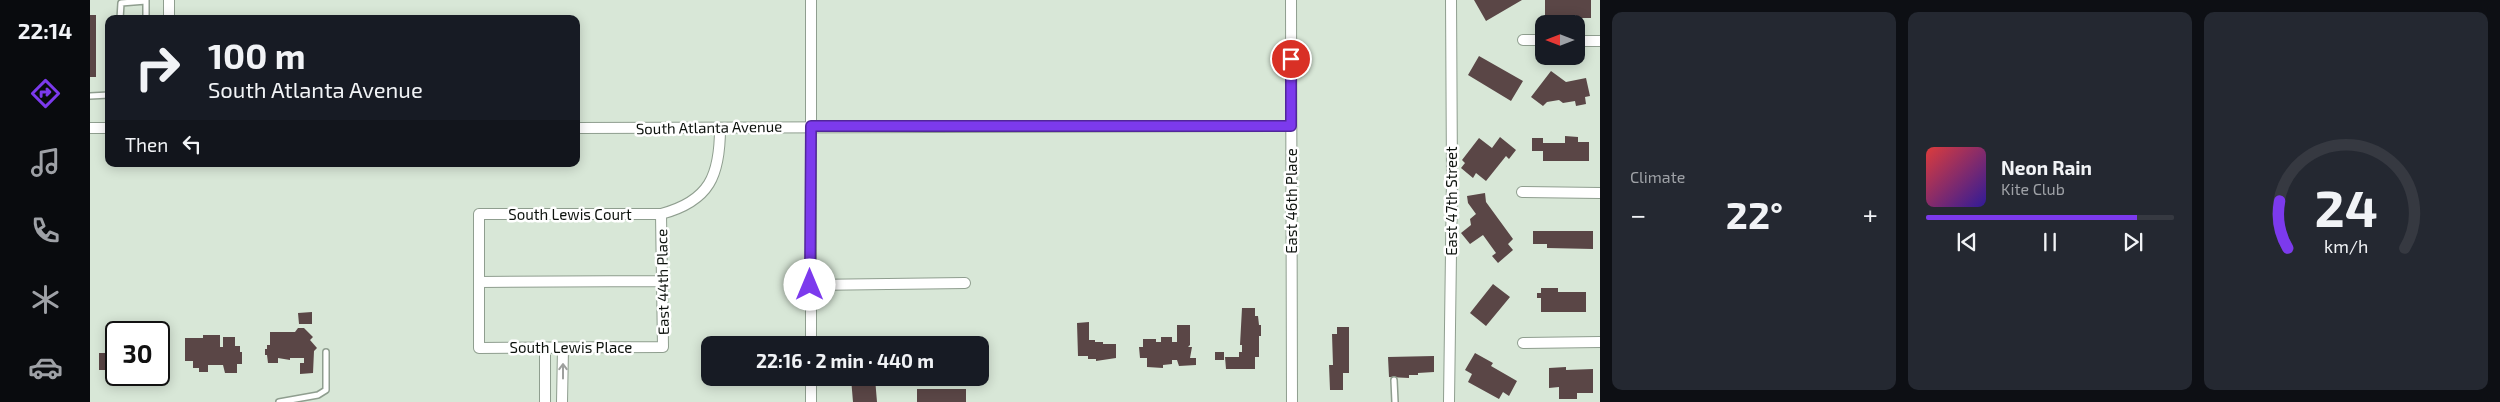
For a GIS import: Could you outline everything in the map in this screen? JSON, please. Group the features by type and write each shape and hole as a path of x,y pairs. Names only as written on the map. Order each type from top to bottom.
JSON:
{"street":[{"path":"169,0 169,15"},
{"path":"811,0 811,336"},
{"name":"East 46th Place","path":"1291,0 1292,402"},
{"name":"East 47th Street","path":"1449,402 1452,177 1451,0"},
{"path":"1523,40 1535,40"},
{"path":"1585,41 1600,41"},
{"name":"South Atlanta Avenue","path":"580,128 1291,126"},
{"path":"90,128 105,128"},
{"name":"East 44th Place","path":"662,346 661,214 688,204 708,186 719,161 720,128"},
{"path":"1522,192 1600,193"},
{"name":"South Lewis Court","path":"479,282 479,214 661,214"},
{"path":"479,282 662,281"},
{"name":"South Lewis Place","path":"479,282 479,348 662,346"},
{"path":"810,285 965,283"},
{"path":"1523,343 1600,342"},
{"path":"545,348 545,398"},
{"path":"562,398 563,348"},
{"path":"811,386 811,402"}],"lane":[{"path":"120,15 122,3 146,1 146,15"},
{"path":"90,96 105,95"},
{"path":"280,402 318,395 326,390 326,352"},
{"path":"1394,380 1395,402"},
{"path":"545,398 562,398"}],"building":[{"path":"1474,0 1522,0 1486,21"},
{"path":"1545,0 1591,0 1591,18 1585,18 1585,15 1545,15"},
{"path":"90,15 96,15 96,77 90,77"},
{"path":"1479,56 1523,81 1511,101 1468,75"},
{"path":"1551,71 1566,82 1586,78 1590,96 1585,97 1586,104 1576,106 1575,101 1563,103 1559,100 1547,102 1543,106 1531,97"},
{"path":"1565,136 1578,137 1578,142 1589,142 1589,161 1543,161 1543,151 1532,151 1532,138 1543,138 1543,143 1565,143"},
{"path":"1500,137 1516,150 1509,159 1506,156 1486,181 1476,173 1473,178 1461,168 1465,163 1462,160 1479,138 1492,148"},
{"path":"1485,193 1486,202 1513,239 1508,244 1513,250 1498,263 1492,256 1496,253 1483,235 1470,244 1461,233 1471,225 1470,219 1476,214 1468,203 1467,196"},
{"path":"1533,231 1593,231 1593,249 1547,248 1547,244 1533,244"},
{"path":"1493,284 1510,297 1486,326 1470,313"},
{"path":"1541,288 1558,288 1558,292 1586,292 1586,312 1541,312 1541,298 1537,298 1537,293 1541,293"},
{"path":"1242,308 1255,308 1255,316 1258,316 1259,325 1261,325 1259,357 1255,357 1255,369 1226,369 1225,357 1239,357 1239,352 1242,352 1242,345 1240,345"},
{"path":"312,312 312,324 299,324 298,313"},
{"path":"1089,322 1089,340 1103,342 1103,344 1116,344 1116,358 1096,361 1096,359 1088,359 1088,356 1078,356 1077,323"},
{"path":"1177,325 1190,325 1190,345 1188,347 1192,347 1190,358 1196,358 1196,365 1179,366 1177,360 1172,360 1172,364 1163,365 1163,368 1147,367 1147,358 1140,358 1139,347 1143,347 1143,339 1156,339 1156,342 1161,342 1161,337 1172,337 1172,342 1177,342"},
{"path":"1337,327 1349,327 1349,373 1343,373 1343,390 1330,390 1329,365 1333,365 1332,334 1337,334"},
{"path":"298,328 304,328 313,337 310,340 317,348 314,351 313,373 300,374 300,363 304,363 304,358 290,358 290,360 278,358 278,363 268,363 267,355 265,355 267,345 270,345 270,332 295,332"},
{"path":"203,335 220,335 220,347 223,347 223,337 235,337 235,346 240,346 240,352 242,352 242,364 237,364 237,373 225,373 223,365 208,365 208,372 199,372 199,368 193,368 193,361 185,361 185,338 203,338"},
{"path":"1215,352 1224,352 1224,360 1215,360"},
{"path":"99,353 105,353 105,370 99,370"},
{"path":"1475,353 1493,363 1491,366 1517,381 1509,396 1503,392 1499,399 1468,382 1472,374 1465,370"},
{"path":"1434,356 1434,372 1409,375 1409,378 1389,377 1388,357"},
{"path":"1566,367 1566,370 1593,369 1593,393 1577,393 1577,399 1559,399 1559,387 1549,388 1549,368"},
{"path":"852,386 876,386 877,402 853,402"},
{"path":"917,389 966,389 966,402 917,402"}],"route":[{"path":"810,285 811,126 1291,126 1291,59"}]}
